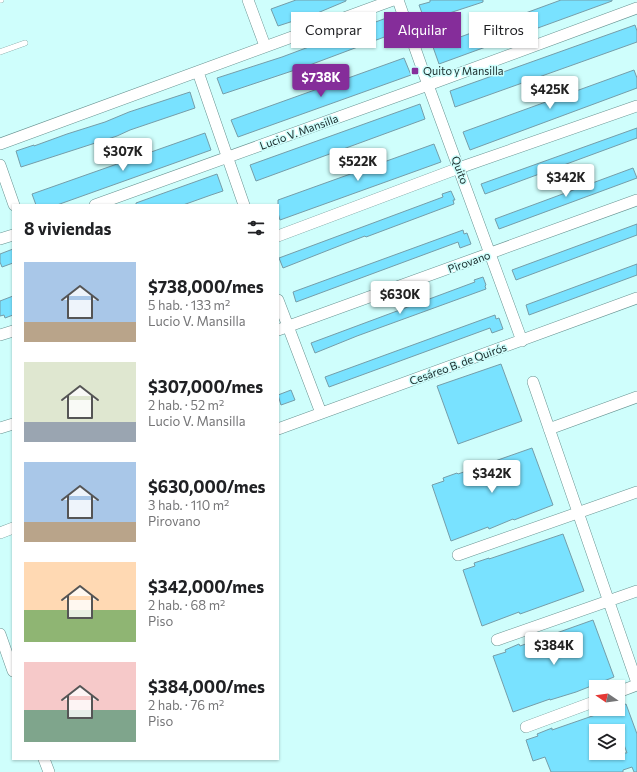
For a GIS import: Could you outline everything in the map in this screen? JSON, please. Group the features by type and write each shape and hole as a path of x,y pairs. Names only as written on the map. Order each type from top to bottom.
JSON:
{"street":[{"path":"248,0 265,46"},
{"path":"0,144 393,0"},
{"name":"Quito","path":"398,0 522,341"},
{"name":"Lucio V. Mansilla","path":"98,204 637,8"},
{"path":"198,72 226,158 244,204"},
{"path":"279,236 459,168 637,106"},
{"path":"0,165 14,204"},
{"name":"Pirovano","path":"283,328 637,200"},
{"path":"0,239 12,235"},
{"name":"Cesáreo B. de Quirós","path":"279,429 637,298"},
{"path":"279,306 283,328 321,413"},
{"path":"0,336 12,331"},
{"path":"533,382 637,684 625,689"},
{"path":"549,429 637,397"},
{"path":"0,428 12,424"},
{"path":"458,555 637,492"},
{"path":"0,533 12,528"},
{"path":"497,640 637,591"},
{"path":"0,634 12,668"},
{"path":"526,727 589,704"},
{"path":"44,760 49,772"}],"lane":[{"path":"0,52 25,43"}],"building":[{"path":"296,0 346,0 320,12 291,12 291,22 278,26 271,9"},
{"path":"430,0 483,0 483,2 452,12 422,12 419,5 430,2"},
{"path":"561,0 612,0 538,28 538,12 528,12"},
{"path":"384,19 384,37 376,40 376,22"},
{"path":"635,25 637,31 637,42 455,107 450,91"},
{"path":"469,34 469,48 483,48 439,64 433,48 461,48 461,37"},
{"path":"306,48 355,48 307,66 223,94 217,78"},
{"path":"404,58 411,75 238,137 231,120"},
{"path":"634,70 637,78 637,88 470,150 463,132"},
{"path":"190,92 195,108 130,130 117,136 21,167 16,151"},
{"path":"420,104 425,119 256,181 250,165"},
{"path":"637,128 637,138 485,194 481,184"},
{"path":"205,133 211,150 60,204 36,204 32,194"},
{"path":"434,144 441,162 280,220 278,200"},
{"path":"633,168 637,178 499,229 495,219"},
{"path":"217,174 223,191 186,204 136,203"},
{"path":"451,191 455,200 453,200 454,204 366,237 365,236 283,268 279,258 443,197 442,194"},
{"path":"637,224 637,235 516,280 512,270"},
{"path":"463,230 464,234 467,233 471,244 460,248 458,242 296,302 293,292"},
{"path":"12,249 12,263 2,267 0,262 0,254"},
{"path":"637,264 637,275 529,315 526,305"},
{"path":"483,277 486,289 315,353 311,343 475,282 474,280"},
{"path":"12,296 12,315 5,318 4,315 0,316 0,301"},
{"path":"495,315 496,319 499,318 503,329 492,333 490,328 329,387 325,377"},
{"path":"501,364 522,421 458,444 437,386"},
{"path":"291,390 295,400 281,405 279,395"},
{"path":"532,448 553,505 489,529 488,527 451,541 432,485 444,481 443,478"},
{"path":"563,534 584,591 520,614 519,612 482,626 463,570 475,566 474,563"},
{"path":"593,620 614,677 606,680 589,680 589,687 513,712 493,656 506,652 505,650 519,644 520,646"},
{"path":"626,704 637,734 637,772 634,772 632,767 623,770 623,772 551,772 545,757 533,761 526,740 538,736 537,734 552,728 552,730 593,716 625,716"}],"place":[{"name":"Quito y Mansilla","path":"415,71"}]}
